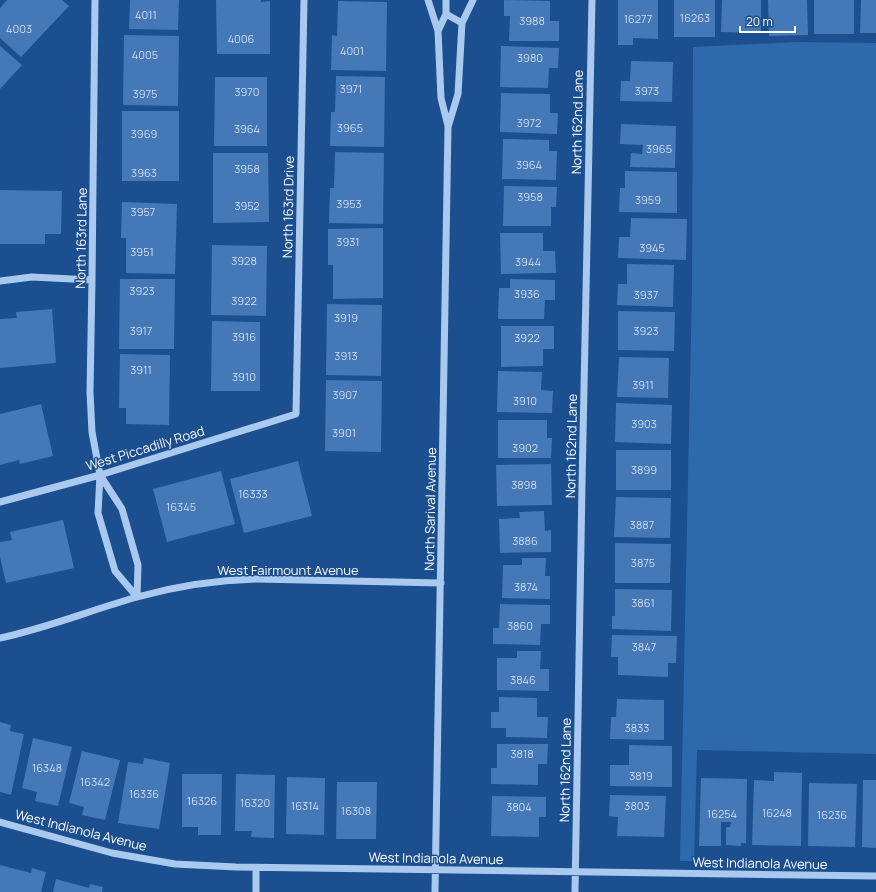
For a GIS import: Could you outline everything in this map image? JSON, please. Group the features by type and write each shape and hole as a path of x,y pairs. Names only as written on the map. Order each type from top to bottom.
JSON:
{"street":[{"name":"North 163rd Lane","path":"95,0 90,398 92,432 100,475 98,512 115,571 137,597"},
{"name":"North 163rd Drive","path":"296,414 304,0"},
{"name":"North Sarival Avenue","path":"428,0 438,31 440,98 448,127"},
{"name":"North Sarival Avenue","path":"438,31 446,14 446,0"},
{"name":"North Sarival Avenue","path":"435,892 448,127 458,94 462,23 473,0"},
{"name":"North 162nd Lane","path":"575,892 592,0"},
{"path":"446,14 462,23"},
{"path":"0,281 32,277 92,280"},
{"name":"West Piccadilly Road","path":"0,502 100,475 296,414"},
{"name":"North 163rd Lane","path":"100,475 122,508 138,565 137,597"},
{"name":"West Fairmount Avenue","path":"0,638 172,588 230,580 265,579 440,583"},
{"name":"West Indianola Avenue","path":"0,822 112,853 175,864 256,868 876,876"},
{"path":"256,868 256,892"}],"shaded area":[{"path":"796,42 876,43 876,754 697,750 694,861 680,861 692,288 693,47"}],"building":[{"path":"7,0 62,0 69,6 21,57 0,38 0,8"},
{"path":"130,0 179,0 178,30 129,29"},
{"path":"216,0 270,1 270,54 217,54"},
{"path":"504,0 550,1 550,21 559,21 559,41 509,41 510,16 504,16"},
{"path":"618,0 658,0 658,39 633,38 633,45 618,45"},
{"path":"674,0 715,0 715,37 674,37"},
{"path":"722,0 761,0 761,33 721,32"},
{"path":"768,0 807,0 808,35 769,36"},
{"path":"814,0 854,0 854,34 814,34"},
{"path":"861,0 876,0 876,33 860,33"},
{"path":"338,1 387,2 386,71 331,70 332,35 337,36"},
{"path":"124,35 179,36 178,106 123,105"},
{"path":"0,46 22,65 0,89"},
{"path":"501,46 559,48 558,68 549,68 548,88 500,87"},
{"path":"631,61 673,62 672,102 620,101 621,81 630,81"},
{"path":"336,76 385,77 384,147 330,146 331,112 335,112"},
{"path":"215,77 267,77 267,146 214,146"},
{"path":"501,93 550,94 550,113 558,113 557,134 500,132"},
{"path":"122,111 179,111 179,181 122,181"},
{"path":"621,124 676,126 675,168 630,167 631,153 642,154 643,145 620,144"},
{"path":"503,139 549,140 549,151 557,151 556,180 502,179"},
{"path":"335,152 384,153 383,224 329,223 330,188 334,188"},
{"path":"213,153 268,153 269,222 213,223"},
{"path":"625,171 677,172 677,213 619,212 620,188 625,188"},
{"path":"504,186 557,187 556,207 551,207 551,226 503,226"},
{"path":"0,190 62,191 61,234 45,234 45,244 0,244"},
{"path":"122,202 177,204 175,274 126,273 126,238 121,238"},
{"path":"631,218 687,219 686,260 618,258 619,237 630,237"},
{"path":"383,228 383,298 333,299 333,265 328,265 328,229"},
{"path":"500,233 543,233 543,251 555,251 556,273 501,274"},
{"path":"212,245 267,246 266,316 211,315"},
{"path":"627,264 674,265 673,307 617,305 618,284 627,284"},
{"path":"120,279 175,279 174,349 119,349"},
{"path":"510,279 555,280 555,300 545,300 544,319 498,319 499,288 510,288"},
{"path":"327,304 382,305 381,376 326,375"},
{"path":"52,309 56,363 0,368 0,319 17,318 16,312"},
{"path":"618,311 675,312 674,351 618,350"},
{"path":"212,321 260,322 260,391 211,391"},
{"path":"501,326 554,326 554,349 543,349 543,366 501,367"},
{"path":"120,354 170,355 169,425 126,424 126,408 119,408"},
{"path":"619,357 669,358 668,398 617,397"},
{"path":"498,371 542,372 541,390 553,391 552,413 497,412"},
{"path":"326,380 382,381 381,452 325,451"},
{"path":"616,403 672,405 671,444 615,442"},
{"path":"41,404 53,456 20,464 19,460 0,465 0,414"},
{"path":"498,420 547,420 547,438 552,438 551,458 498,458"},
{"path":"616,450 671,450 671,490 616,490"},
{"path":"298,461 312,516 244,533 230,479"},
{"path":"551,464 552,505 497,506 496,465"},
{"path":"221,471 235,524 167,542 153,489"},
{"path":"616,497 671,498 670,538 614,537"},
{"path":"544,511 545,531 551,530 551,552 500,553 499,519 520,518 519,512"},
{"path":"63,520 74,568 6,583 0,557 0,542 12,540 10,532"},
{"path":"615,543 671,544 670,583 615,583"},
{"path":"522,558 546,558 545,576 550,576 550,599 502,598 503,565 522,565"},
{"path":"615,589 672,590 671,631 612,629 612,616 615,616"},
{"path":"500,604 550,605 550,624 541,624 540,645 493,644 493,628 499,628"},
{"path":"612,635 677,636 676,663 668,663 668,677 618,675 618,657 611,657"},
{"path":"517,651 541,651 540,669 549,669 549,691 497,690 497,658 517,658"},
{"path":"499,697 537,698 537,717 548,717 547,738 506,737 506,728 491,728 491,712 499,712"},
{"path":"617,699 664,700 664,740 610,739 611,717 616,717"},
{"path":"0,722 11,725 10,731 24,734 11,795 0,792"},
{"path":"33,738 72,747 58,806 35,801 37,792 22,788"},
{"path":"497,744 548,744 547,764 538,764 538,785 491,784 491,768 497,768"},
{"path":"629,745 672,746 672,787 610,786 610,765 629,765"},
{"path":"82,751 120,760 105,820 82,815 84,807 69,803"},
{"path":"144,758 170,763 159,829 118,823 128,762 143,764"},
{"path":"774,772 802,773 801,846 752,845 754,780 774,781"},
{"path":"182,774 222,774 221,835 198,835 198,827 182,827"},
{"path":"236,774 275,775 274,838 251,837 252,831 235,831"},
{"path":"287,777 325,778 324,835 286,834"},
{"path":"701,778 747,779 746,843 741,843 741,846 726,845 726,827 730,827 731,822 721,822 721,846 699,846"},
{"path":"863,780 876,780 876,848 862,847"},
{"path":"337,782 377,782 376,839 336,839"},
{"path":"809,783 857,784 855,847 808,846"},
{"path":"610,795 666,796 664,837 617,836 618,817 609,816"},
{"path":"492,796 546,797 546,817 539,817 539,837 491,836"},
{"path":"0,865 31,873 32,868 46,872 41,892 0,892"},
{"path":"56,879 89,888 90,884 103,887 102,892 53,892"}]}
